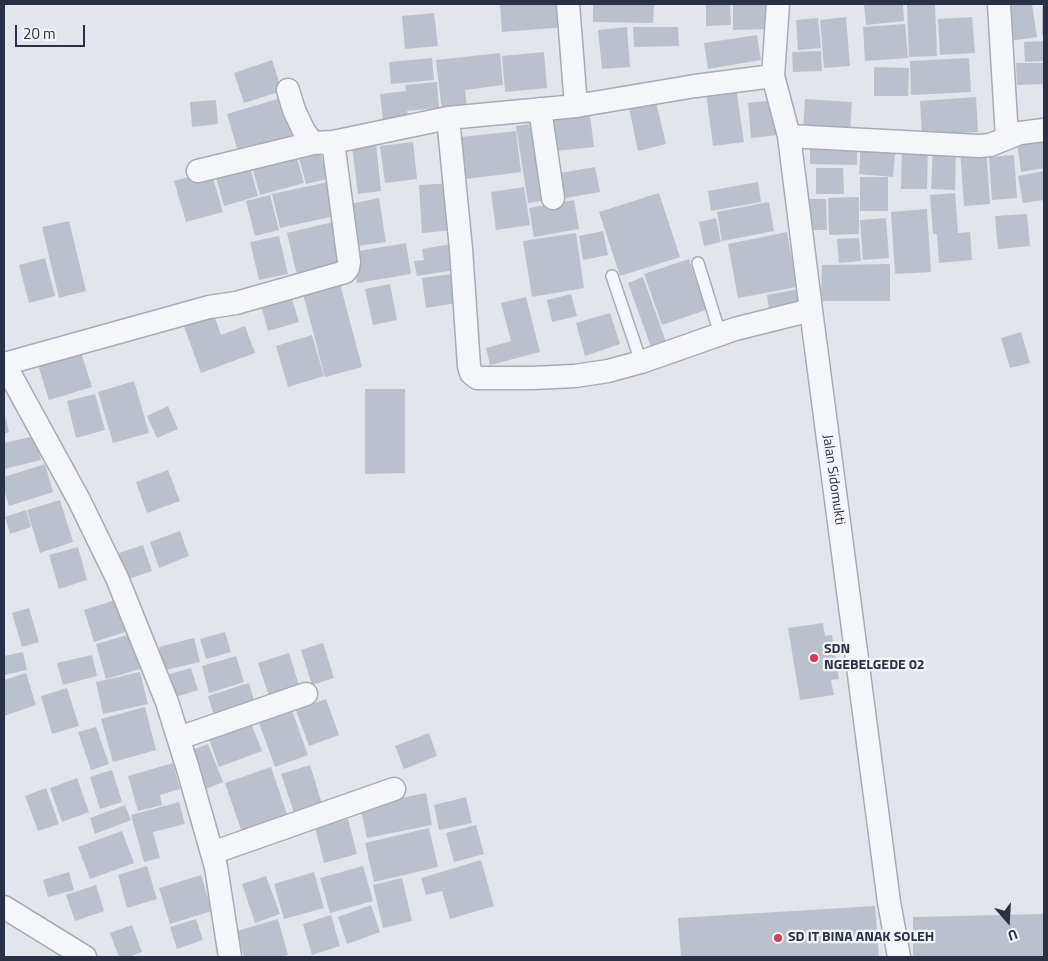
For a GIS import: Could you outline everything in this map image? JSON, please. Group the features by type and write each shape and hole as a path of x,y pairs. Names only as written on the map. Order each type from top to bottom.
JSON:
{"street":[{"path":"568,4 576,106"},
{"name":"Jalan Sidomukti","path":"778,4 773,76 789,136 810,310 889,902 899,957"},
{"path":"999,4 1007,138"},
{"path":"198,171 323,142 448,118 576,106 695,86 773,76"},
{"path":"230,957 216,867 167,702 117,578 79,500 4,364 209,308 236,303 345,272 349,262 323,142 304,131 294,110 288,90"},
{"path":"540,109 553,198"},
{"path":"448,118 461,249 469,366 471,373 477,378 532,378 608,372 735,328 810,310"},
{"path":"789,136 979,146 990,145 1020,133 1044,130"},
{"path":"179,738 306,694"},
{"path":"212,854 394,789"},
{"path":"4,908 85,957"}],"lane":[{"path":"698,263 720,334"},
{"path":"612,276 641,362"}],"building":[{"path":"500,4 564,4 566,27 502,32"},
{"path":"593,4 654,4 653,23 593,22"},
{"path":"706,4 730,4 731,25 706,26"},
{"path":"733,4 769,4 769,29 733,30"},
{"path":"864,4 903,4 904,21 866,25"},
{"path":"907,4 935,4 937,56 909,57"},
{"path":"1004,4 1032,4 1037,37 1010,41"},
{"path":"1042,6 1044,6 1044,35 1042,35"},
{"path":"434,13 438,46 405,49 402,16"},
{"path":"846,17 850,66 824,68 820,20"},
{"path":"972,17 975,53 940,55 938,19"},
{"path":"818,18 821,48 798,50 796,20"},
{"path":"905,24 908,58 865,61 863,27"},
{"path":"627,27 630,67 602,69 598,30"},
{"path":"633,27 678,27 679,46 634,47"},
{"path":"757,35 761,60 708,69 704,43"},
{"path":"1044,41 1044,61 1025,62 1024,42"},
{"path":"821,51 822,71 793,72 792,52"},
{"path":"544,52 547,88 505,92 502,56"},
{"path":"500,53 503,85 465,90 467,108 442,111 436,60"},
{"path":"432,58 434,80 391,84 389,62"},
{"path":"969,58 971,92 911,95 910,61"},
{"path":"272,60 282,91 244,103 234,73"},
{"path":"1016,63 1044,63 1044,84 1017,85"},
{"path":"874,67 909,68 908,96 874,96"},
{"path":"437,82 439,108 407,111 408,117 383,120 380,94 406,91 405,85"},
{"path":"736,88 744,142 713,146 706,92"},
{"path":"976,97 978,132 922,136 920,101"},
{"path":"281,98 293,140 239,155 227,114"},
{"path":"805,99 852,102 850,133 803,130"},
{"path":"216,100 218,124 192,127 190,102"},
{"path":"774,100 778,135 751,138 748,103"},
{"path":"656,102 666,144 638,151 629,108"},
{"path":"589,108 594,147 556,151 551,113"},
{"path":"537,123 548,200 528,203 516,126"},
{"path":"516,131 521,172 458,180 453,138"},
{"path":"1044,131 1044,168 1021,172 1016,135"},
{"path":"810,141 857,142 857,165 810,164"},
{"path":"413,142 417,179 385,183 380,146"},
{"path":"861,142 896,144 893,177 859,174"},
{"path":"376,143 381,191 358,194 352,146"},
{"path":"902,143 928,143 927,189 901,189"},
{"path":"318,144 328,179 306,184 297,150"},
{"path":"986,147 990,204 964,206 960,149"},
{"path":"933,148 956,150 955,190 931,189"},
{"path":"295,151 304,183 260,195 251,163"},
{"path":"1014,155 1017,198 992,200 989,157"},
{"path":"248,160 258,196 224,206 214,170"},
{"path":"595,167 600,192 565,198 560,173"},
{"path":"816,168 843,168 844,194 816,194"},
{"path":"211,171 223,212 186,222 174,181"},
{"path":"1044,171 1044,200 1023,203 1018,176"},
{"path":"860,177 888,177 888,211 860,211"},
{"path":"328,182 335,216 280,228 272,194"},
{"path":"758,182 761,202 711,211 708,191"},
{"path":"451,183 455,230 422,233 419,185"},
{"path":"524,187 530,225 496,230 491,192"},
{"path":"659,193 680,257 620,276 599,212"},
{"path":"955,193 958,233 970,232 972,260 939,263 937,234 933,234 930,195"},
{"path":"270,195 279,230 255,236 246,201"},
{"path":"859,197 859,234 829,235 828,198"},
{"path":"379,198 386,242 357,246 350,204"},
{"path":"809,199 826,199 827,230 810,230"},
{"path":"574,200 579,229 534,237 529,208"},
{"path":"769,202 774,231 722,241 717,212"},
{"path":"927,209 931,272 895,274 891,212"},
{"path":"1027,214 1030,246 998,249 995,216"},
{"path":"716,218 721,242 704,246 699,222"},
{"path":"886,218 889,258 863,260 860,220"},
{"path":"69,221 86,291 59,298 42,227"},
{"path":"333,222 344,269 298,280 287,233"},
{"path":"603,231 608,255 583,260 579,236"},
{"path":"787,232 797,287 738,298 728,244"},
{"path":"576,233 584,288 532,297 523,241"},
{"path":"279,236 288,274 259,280 250,242"},
{"path":"859,238 861,261 839,263 837,239"},
{"path":"406,243 411,274 357,283 352,252"},
{"path":"457,243 461,269 417,276 414,261 424,260 422,249"},
{"path":"45,258 55,296 29,303 19,265"},
{"path":"689,259 706,310 662,325 644,274"},
{"path":"890,264 890,301 821,301 822,265"},
{"path":"459,273 463,302 426,308 422,278"},
{"path":"643,277 666,342 651,347 628,283"},
{"path":"339,280 362,367 325,377 302,290"},
{"path":"390,284 397,320 373,325 365,289"},
{"path":"799,289 803,310 770,316 767,295"},
{"path":"290,293 299,322 268,331 260,301"},
{"path":"571,294 577,316 552,322 547,300"},
{"path":"526,297 540,352 490,365 486,348 511,341 501,303"},
{"path":"212,309 221,335 245,326 255,353 201,373 182,321"},
{"path":"610,313 620,344 585,356 576,323"},
{"path":"1021,332 1030,363 1010,368 1001,338"},
{"path":"312,335 324,376 288,387 276,346"},
{"path":"80,349 92,387 49,400 37,362"},
{"path":"134,381 149,433 113,443 98,392"},
{"path":"365,389 405,389 405,473 365,474"},
{"path":"95,394 105,430 76,438 67,401"},
{"path":"168,406 178,429 157,438 147,416"},
{"path":"4,412 9,432 4,434"},
{"path":"35,436 41,460 4,469 4,443"},
{"path":"45,464 53,492 9,506 4,489 4,477"},
{"path":"168,470 180,501 147,513 136,482"},
{"path":"60,500 73,542 40,553 27,510"},
{"path":"26,510 31,527 10,534 5,517"},
{"path":"180,531 189,556 159,568 150,542"},
{"path":"143,545 152,571 128,579 119,553"},
{"path":"78,547 87,580 59,589 49,555"},
{"path":"118,599 128,631 94,642 84,610"},
{"path":"29,608 39,642 22,647 12,613"},
{"name":"SDN NGEBELGEDE 02","path":"823,623 825,636 832,635 839,679 831,680 834,695 800,700 788,628"},
{"path":"138,632 147,667 106,679 96,644"},
{"path":"225,632 231,652 206,659 200,639"},
{"path":"194,638 200,662 165,670 159,647"},
{"path":"323,643 334,678 312,685 301,650"},
{"path":"23,652 27,670 4,675 4,656"},
{"path":"289,653 300,689 270,699 258,663"},
{"path":"92,655 97,676 63,685 57,663"},
{"path":"236,656 244,682 209,693 202,666"},
{"path":"191,668 198,690 173,698 166,675"},
{"path":"140,672 148,704 103,714 96,682"},
{"path":"26,673 36,705 4,716 4,680"},
{"path":"249,683 256,707 215,719 208,696"},
{"path":"67,688 79,726 52,734 41,696"},
{"path":"326,699 339,735 309,746 296,710"},
{"path":"145,707 156,750 113,762 101,719"},
{"path":"291,708 308,755 275,767 258,720"},
{"path":"251,723 262,751 219,767 209,739"},
{"path":"96,727 109,764 91,770 78,732"},
{"path":"429,733 437,756 404,769 395,746"},
{"path":"208,744 223,782 206,789 192,750"},
{"path":"173,763 180,789 160,795 162,805 138,811 128,776"},
{"path":"310,765 323,807 295,816 281,774"},
{"path":"271,767 289,820 243,836 225,783"},
{"path":"112,770 122,802 100,809 90,777"},
{"path":"77,778 89,812 62,822 50,788"},
{"path":"46,788 59,824 38,831 25,796"},
{"path":"426,793 432,825 367,838 360,806"},
{"path":"466,797 472,823 439,830 434,805"},
{"path":"179,802 185,824 153,832 160,858 144,862 131,815"},
{"path":"125,805 131,820 95,834 90,818"},
{"path":"348,819 357,854 324,863 315,827"},
{"path":"476,825 484,854 454,862 446,833"},
{"path":"429,828 438,867 374,882 365,843"},
{"path":"122,831 134,863 90,879 78,847"},
{"path":"481,860 494,906 450,919 442,891 426,895 421,878"},
{"path":"147,866 157,899 127,908 118,875"},
{"path":"363,866 373,901 330,913 320,878"},
{"path":"69,872 74,890 48,897 43,880"},
{"path":"314,872 324,908 284,919 274,884"},
{"path":"201,875 212,911 170,924 159,888"},
{"path":"266,876 280,914 255,923 242,884"},
{"path":"402,878 412,921 383,928 373,885"},
{"path":"96,885 104,911 75,921 66,895"},
{"path":"371,905 380,932 347,944 338,917"},
{"name":"SD IT BINA ANAK SOLEH","path":"875,906 879,957 681,957 678,918"},
{"path":"1044,914 1044,957 913,957 913,917"},
{"path":"331,915 340,946 312,955 303,924"},
{"path":"196,919 203,940 177,949 170,927"},
{"path":"278,919 288,955 280,957 244,957 237,931"},
{"path":"132,925 142,952 129,957 119,957 110,933"}],"place":[{"name":"SDN NGEBELGEDE 02","path":"814,658"},
{"name":"SD IT BINA ANAK SOLEH","path":"778,938"}]}
